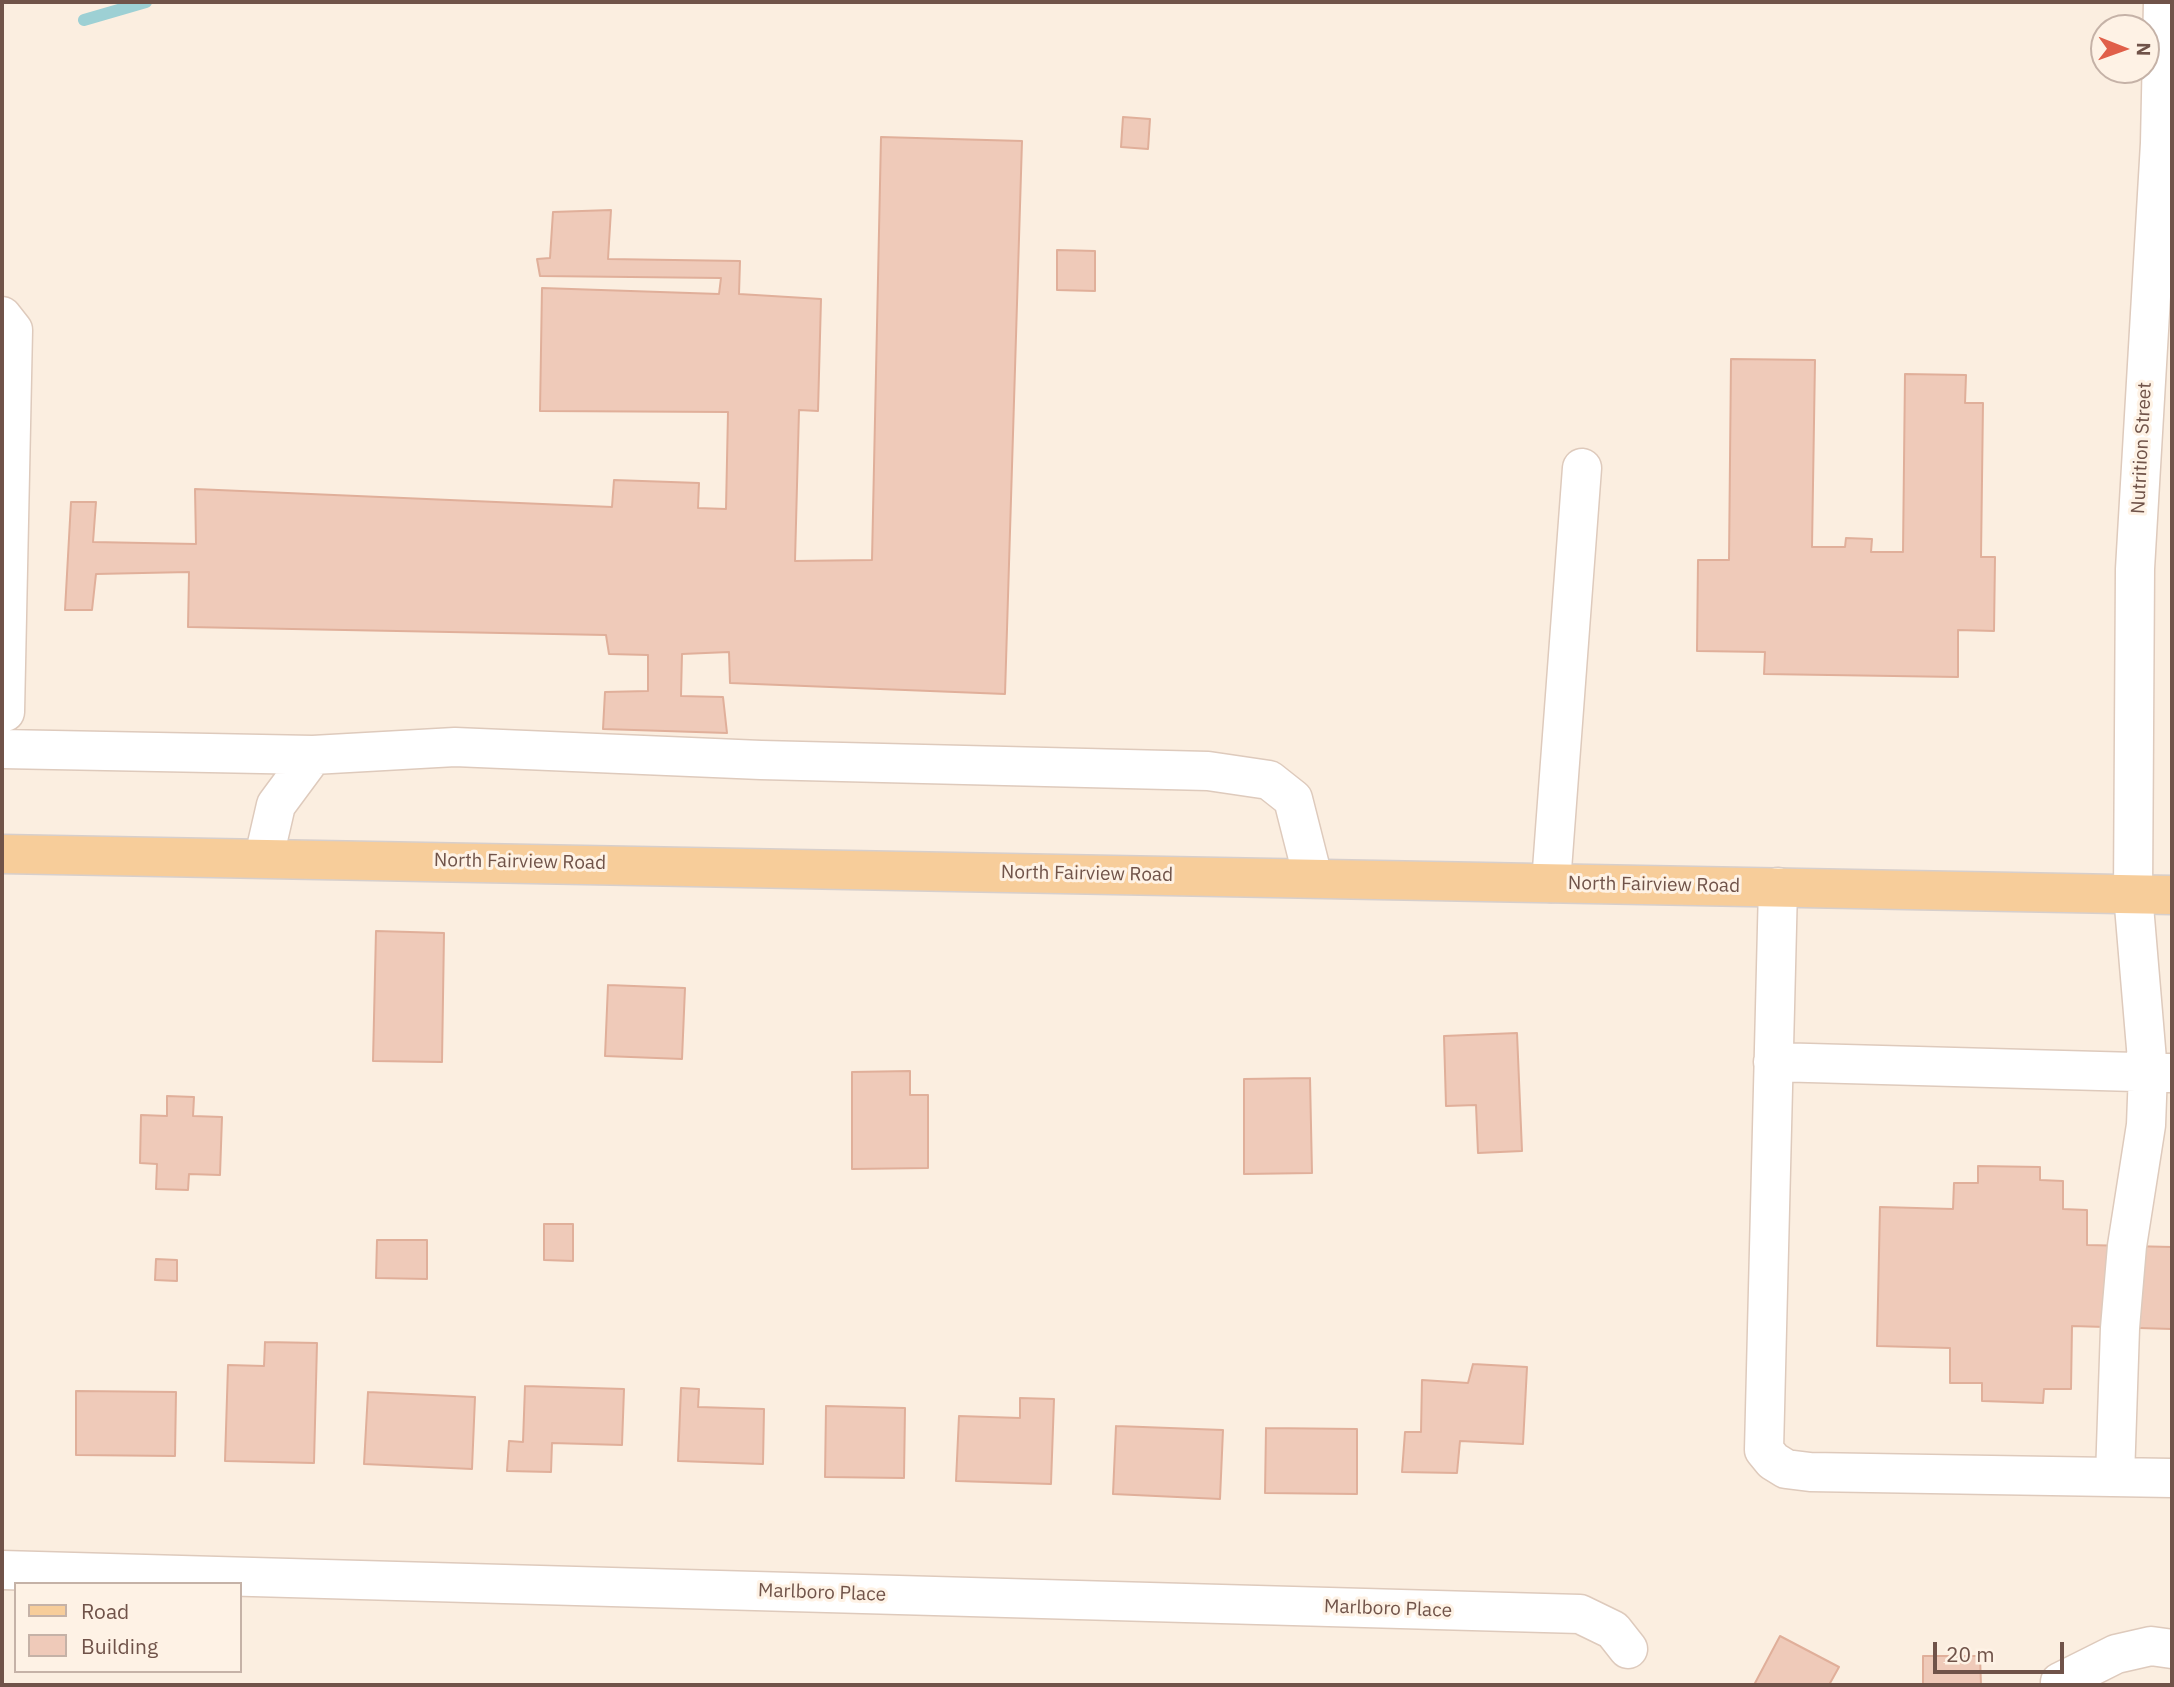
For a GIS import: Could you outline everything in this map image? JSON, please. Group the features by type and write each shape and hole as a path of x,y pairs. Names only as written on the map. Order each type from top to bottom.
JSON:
{"main road":[{"name":"North Fairview Road","path":"2,853 2172,895"}],"street":[{"name":"Nutrition Street","path":"2115,1477 2120,1328 2127,1246 2146,1125 2160,1073 2133,894 2135,569 2160,143 2163,2"},
{"path":"2,316 13,330 3,724 313,755 455,747 761,760 1208,771 1269,780 1293,799 1313,878"},
{"path":"1550,883 1582,468"},
{"path":"264,857 276,805 313,755"},
{"path":"1778,887 1764,1450 1773,1461 1786,1469 1810,1472 2172,1478"},
{"path":"1773,1062 2160,1073"},
{"name":"Marlboro Place","path":"2,1570 1580,1614 1613,1630 1628,1649"},
{"path":"2060,1682 2116,1654 2151,1646 2172,1649"}],"building":[{"path":"1123,117 1150,119 1148,149 1121,147"},
{"path":"881,137 1022,141 1005,694 730,683 729,652 682,654 681,696 723,697 727,733 603,729 605,692 648,691 648,655 609,654 606,635 188,627 189,572 96,574 92,610 65,610 71,502 96,502 93,542 196,544 195,489 612,507 614,480 699,483 698,508 726,509 728,412 540,411 542,288 719,294 721,278 540,276 537,259 550,258 553,212 611,210 608,259 740,261 739,294 821,299 818,411 799,410 795,561 872,560"},
{"path":"1057,250 1095,251 1095,291 1057,290"},
{"path":"1731,359 1815,360 1812,547 1845,547 1846,538 1872,539 1871,552 1903,552 1905,374 1966,375 1965,403 1983,403 1981,557 1995,557 1994,631 1958,630 1958,677 1764,674 1765,652 1697,651 1698,560 1729,560"},
{"path":"376,931 444,933 442,1062 373,1061"},
{"path":"608,985 685,988 682,1059 605,1056"},
{"path":"1517,1033 1522,1151 1478,1153 1476,1105 1446,1106 1444,1036"},
{"path":"910,1071 910,1095 928,1095 928,1168 852,1169 852,1072"},
{"path":"1310,1078 1312,1173 1244,1174 1244,1079"},
{"path":"167,1096 194,1097 193,1116 222,1117 220,1175 189,1174 188,1190 156,1189 157,1164 140,1163 141,1115 167,1116"},
{"path":"1978,1166 2040,1167 2040,1180 2063,1181 2063,1209 2087,1210 2087,1245 2172,1247 2172,1329 2072,1326 2071,1389 2044,1389 2043,1403 1982,1401 1982,1383 1950,1383 1950,1348 1877,1346 1880,1207 1953,1209 1954,1183 1978,1183"},
{"path":"544,1224 573,1224 573,1261 544,1260"},
{"path":"377,1240 427,1240 427,1279 376,1278"},
{"path":"156,1259 177,1260 177,1281 155,1280"},
{"path":"265,1342 317,1343 314,1463 225,1461 228,1365 264,1366"},
{"path":"1473,1364 1527,1367 1523,1444 1460,1441 1457,1473 1402,1472 1405,1432 1421,1432 1422,1380 1468,1383"},
{"path":"525,1386 624,1389 622,1445 552,1443 551,1472 507,1471 509,1441 523,1442"},
{"path":"681,1388 699,1389 698,1407 764,1409 763,1464 678,1461"},
{"path":"76,1391 176,1392 175,1456 76,1455"},
{"path":"368,1392 475,1397 472,1469 364,1464"},
{"path":"1020,1398 1054,1399 1051,1484 956,1481 959,1416 1020,1418"},
{"path":"826,1406 905,1408 904,1478 825,1477"},
{"path":"1116,1426 1223,1430 1220,1499 1113,1494"},
{"path":"1266,1428 1357,1429 1357,1494 1265,1493"},
{"path":"1780,1636 1839,1667 1829,1685 1754,1685"},
{"path":"1923,1656 1980,1656 1981,1685 1923,1685"}],"waterway":[{"path":"84,20 146,2"}]}
